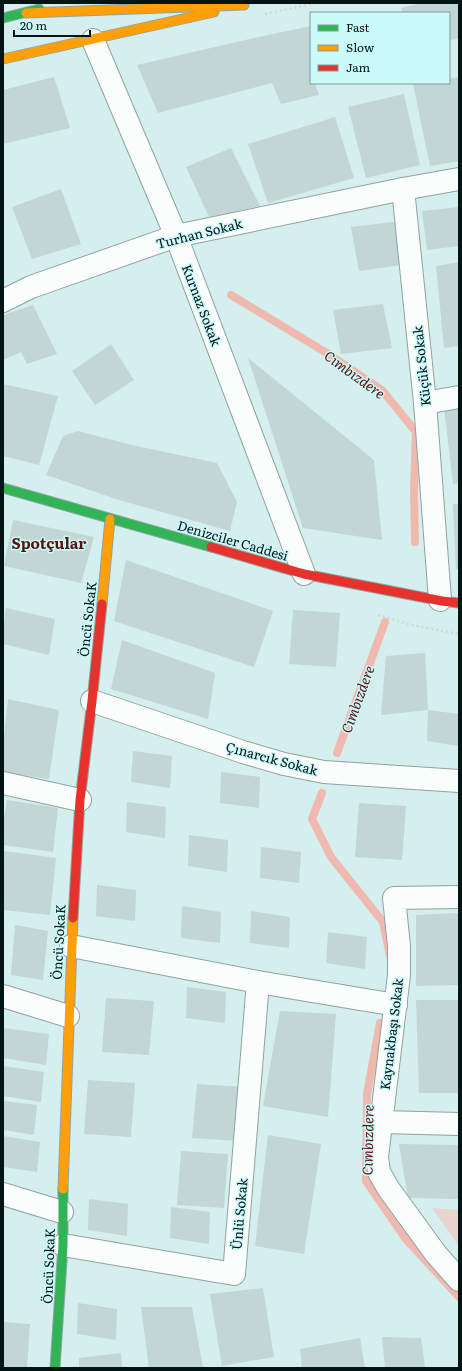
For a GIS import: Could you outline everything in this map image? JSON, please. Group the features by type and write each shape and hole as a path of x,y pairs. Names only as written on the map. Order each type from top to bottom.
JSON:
{"main road":[{"path":"3,18 64,3"},
{"path":"26,13 248,4"},
{"path":"3,59 248,4"},
{"name":"Denizciler Caddesi","path":"3,488 304,574 449,602"},
{"name":"Öncü SokaK","path":"56,1368 63,1245 62,1212 68,1016 80,800 92,701 110,519"}],"street":[{"name":"Kurnaz Sokak","path":"93,40 176,236 304,574"},
{"path":"403,189 459,179"},
{"name":"Turhan Sokak","path":"3,301 30,287 176,236 403,189"},
{"name":"Küçük Sokak","path":"403,189 449,602"},
{"path":"426,403 459,397"},
{"name":"Çınarcık Sokak","path":"92,701 243,752 284,764 324,772 459,781"},
{"path":"3,783 80,800"},
{"name":"Kaynakbaşı Sokak","path":"459,897 394,898 399,946 399,975 377,1157 379,1172 388,1188 436,1254 459,1280"},
{"path":"71,946 258,982 396,1005"},
{"name":"Ünlü Sokak","path":"63,1245 234,1274 258,982"},
{"path":"3,996 68,1016"},
{"path":"381,1122 459,1124"},
{"path":"3,1194 62,1212"}],"shaded area":[{"path":"432,1208 459,1210 459,1246"}],"building":[{"path":"422,3 459,3 459,39 450,40 450,12 403,12 401,8"},
{"path":"310,26 310,84 315,84 319,95 281,104 272,83 158,113 137,65"},
{"path":"54,77 70,128 3,144 3,90"},
{"path":"459,77 459,161 430,166 413,84 450,84 450,79"},
{"path":"404,94 420,165 366,178 348,107"},
{"path":"335,117 354,178 268,203 248,144"},
{"path":"231,148 260,206 209,217 186,167"},
{"path":"61,189 81,244 32,259 12,207"},
{"path":"459,207 459,246 427,250 422,211"},
{"path":"401,221 409,264 359,271 351,227"},
{"path":"459,262 459,346 444,348 436,266"},
{"path":"383,304 392,348 341,354 333,310"},
{"path":"33,305 57,354 27,364 21,352 3,360 3,315"},
{"path":"111,344 134,380 95,405 72,371"},
{"path":"248,358 374,460 382,540 303,528"},
{"path":"3,384 58,396 39,465 3,456"},
{"path":"459,405 459,483 453,484 444,407"},
{"path":"78,431 132,445 217,463 237,502 230,531 119,500 46,475 63,436"},
{"path":"453,504 459,504 459,569 456,569"},
{"path":"13,520 94,537 81,583 4,566"},
{"path":"126,560 273,611 254,667 114,621"},
{"path":"6,608 55,619 49,655 3,644"},
{"path":"293,610 340,613 336,667 289,664"},
{"path":"122,640 215,673 208,719 111,689"},
{"path":"425,653 428,710 381,715 386,656"},
{"path":"8,699 59,710 49,779 3,772 3,747"},
{"path":"428,710 459,714 459,746 427,741"},
{"path":"133,751 172,756 170,788 131,782"},
{"path":"221,772 260,777 259,808 220,803"},
{"path":"7,800 58,808 53,852 3,845 3,826"},
{"path":"127,802 166,807 165,838 126,832"},
{"path":"359,803 406,806 402,860 355,857"},
{"path":"189,835 228,840 227,872 188,866"},
{"path":"261,847 301,852 299,883 260,878"},
{"path":"4,851 56,858 50,915 3,910"},
{"path":"97,885 136,890 135,921 96,916"},
{"path":"182,906 221,912 220,943 181,938"},
{"path":"251,911 290,917 289,948 250,943"},
{"path":"459,913 459,985 416,986 416,915"},
{"path":"15,925 48,931 43,980 11,975"},
{"path":"328,932 367,937 365,969 326,963"},
{"path":"187,987 226,992 225,1023 186,1018"},
{"path":"106,998 154,1001 149,1055 102,1052"},
{"path":"416,1000 459,1000 459,1093 419,1093"},
{"path":"280,1011 336,1014 328,1117 263,1106"},
{"path":"3,1028 49,1034 46,1065 3,1058"},
{"path":"3,1066 44,1072 41,1102 3,1096"},
{"path":"88,1080 135,1083 131,1137 84,1134"},
{"path":"197,1084 244,1087 240,1141 192,1138"},
{"path":"3,1101 37,1105 34,1135 3,1130"},
{"path":"268,1135 321,1144 304,1254 255,1246"},
{"path":"3,1136 40,1142 37,1172 3,1167"},
{"path":"399,1144 459,1145 459,1199 408,1198"},
{"path":"181,1151 228,1154 224,1208 177,1205"},
{"path":"89,1199 128,1204 127,1236 88,1230"},
{"path":"171,1207 210,1212 209,1244 170,1238"},
{"path":"263,1288 274,1357 222,1366 210,1294"},
{"path":"78,1303 117,1309 116,1340 77,1334"},
{"path":"141,1307 192,1307 203,1368 149,1368"},
{"path":"3,1322 30,1324 27,1368 3,1368"},
{"path":"382,1337 421,1338 425,1368 385,1368"},
{"path":"360,1338 365,1368 302,1368 300,1349"},
{"path":"121,1353 122,1368 79,1368 79,1358"}],"waterway":[{"name":"Cımbızdere","path":"231,295 330,355 382,390 416,432 414,490 415,542"},
{"name":"Cımbızdere","path":"337,753 385,622"},
{"name":"Cımbızdere","path":"322,793 312,819 331,857 383,922 390,956"},
{"name":"Cımbızdere","path":"380,1023 367,1094 366,1181 405,1238 459,1297"}],"traffic: fast":[{"path":"3,18 39,9"},
{"path":"3,488 211,547"},
{"path":"55,1368 63,1245 63,1189"}],"traffic: slow":[{"path":"26,13 244,5"},
{"path":"3,59 214,12"},
{"path":"102,604 110,519"},
{"path":"63,1189 73,918"}],"traffic: jam":[{"path":"211,547 304,574 459,603"},
{"path":"73,918 80,800 102,604"}],"district":[{"name":"Spotçular","path":"49,542"}]}
